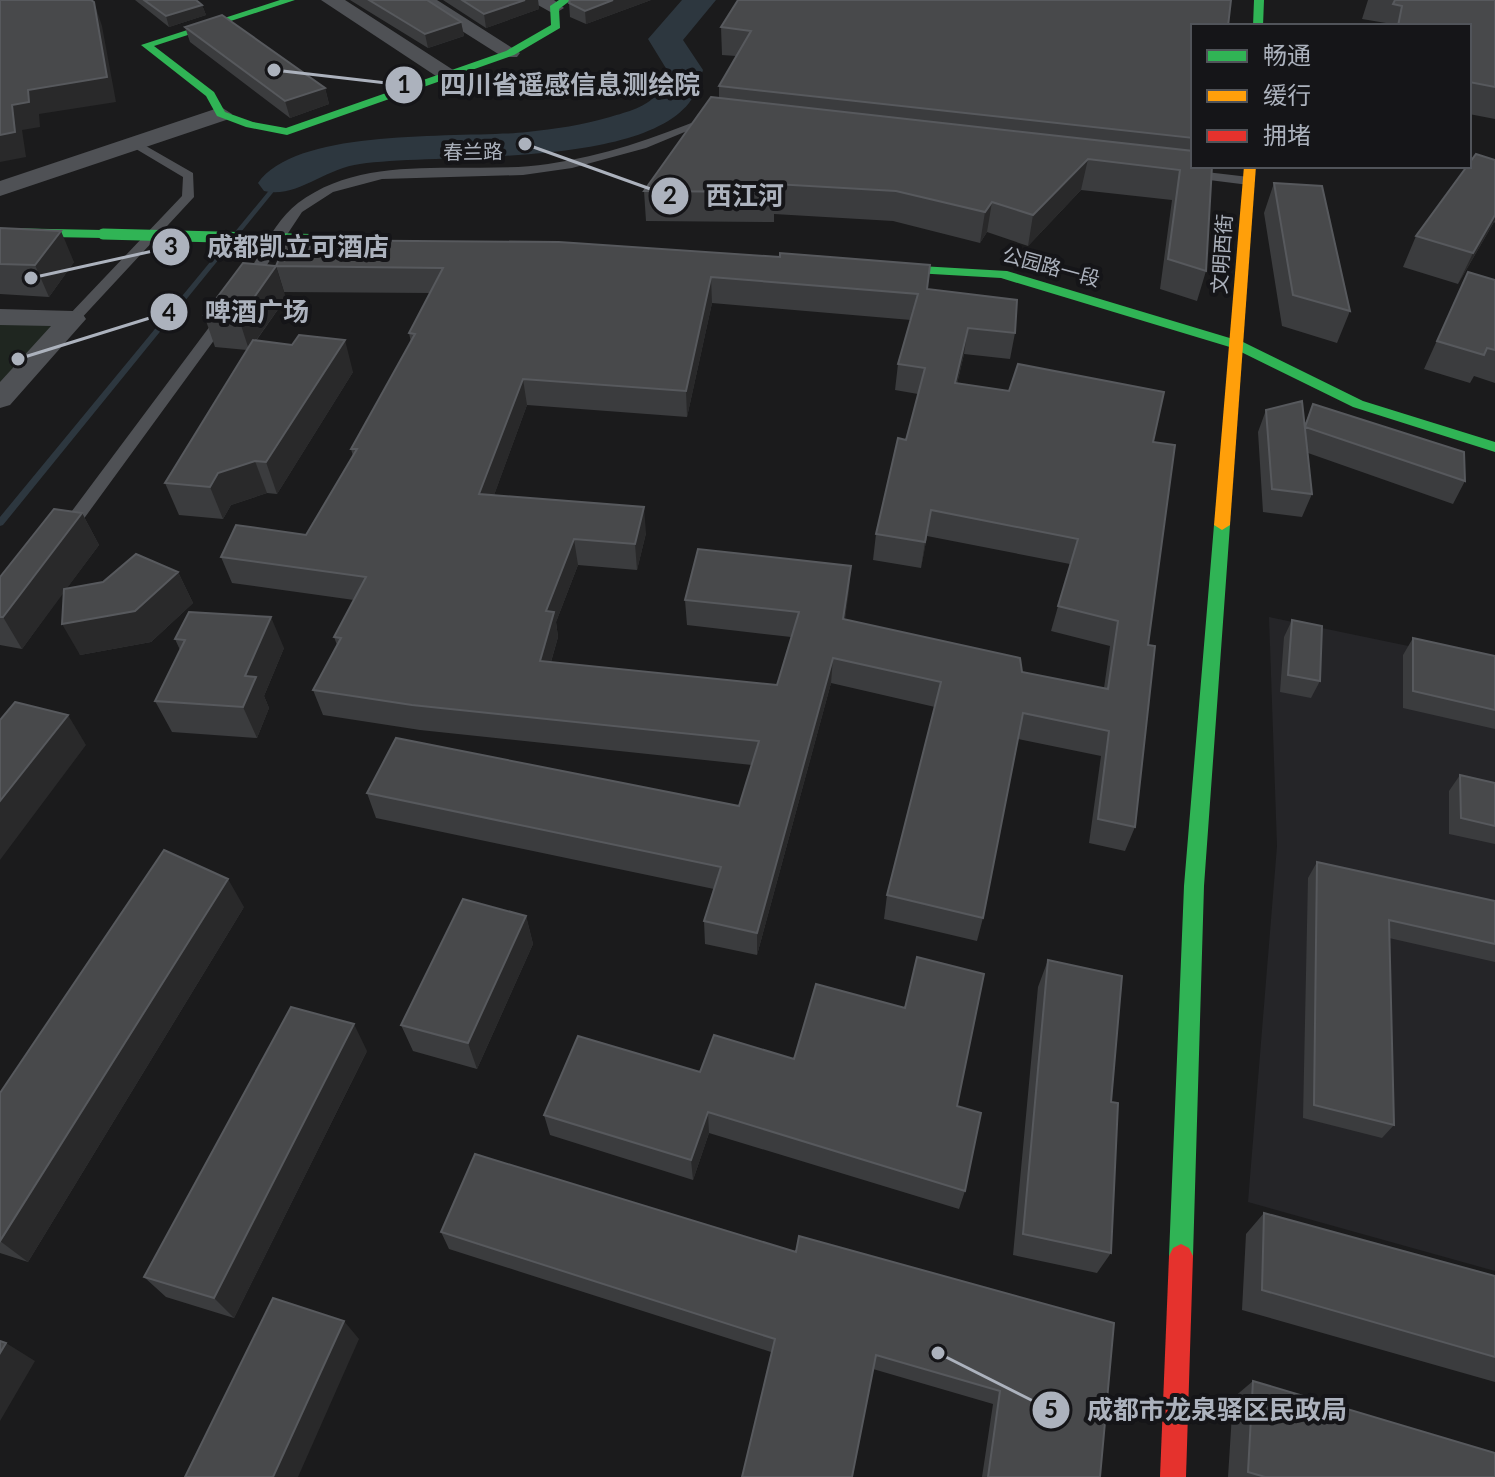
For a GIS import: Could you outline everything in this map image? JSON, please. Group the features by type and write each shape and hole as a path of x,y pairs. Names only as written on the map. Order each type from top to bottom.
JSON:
{"street":[{"path":"221,114 210,94 146,45 290,0"},
{"path":"331,0 450,75"},
{"path":"423,0 510,53"},
{"path":"1258,24 1259,0"},
{"path":"0,189 221,114 250,125 287,132 510,53 556,26 553,3"},
{"name":"文明西街","path":"1173,1477 1194,886 1250,173"},
{"path":"0,232 338,240"},
{"name":"公园路一段","path":"843,265 1002,274 1238,345 1358,404 1495,447"},
{"path":"0,317 73,319"},
{"path":"0,399 73,319"}],"lane":[{"name":"春兰路","path":"240,295 301,205 346,181 392,173 524,171 639,149 710,119 726,121"},
{"path":"73,319 188,197 189,176 135,144"},
{"path":"1170,172 1250,173"},
{"path":"55,547 230,307"}],"shaded area":[{"path":"0,317 73,319 0,399"},
{"path":"1269,617 1495,664 1495,1271 1248,1202 1277,846"}],"building":[{"path":"0,0 94,2 107,77 28,90 29,102 12,105 15,132 0,135"},
{"path":"144,0 196,0 202,5 166,16"},
{"path":"369,0 427,0 461,22 425,34"},
{"path":"462,0 525,0 484,14"},
{"path":"570,0 613,0 585,11 569,3"},
{"path":"738,0 1231,0 1228,24 1191,24 1191,138 719,86 751,31 721,27"},
{"path":"1395,0 1495,0 1495,87 1471,82 1471,24 1398,24 1402,6 1393,4"},
{"path":"222,15 325,88 285,101 185,27"},
{"path":"711,97 1191,151 1191,168 1212,168 1206,271 1168,259 1180,170 1088,159 1033,215 992,202 985,212 896,191 775,184 775,192 644,191"},
{"path":"1476,154 1495,160 1495,215 1473,253 1416,236 1466,168 1471,168 1471,161"},
{"path":"1274,183 1322,186 1350,311 1293,295"},
{"path":"0,228 61,231 35,265 0,264"},
{"path":"287,240 559,242 780,257 780,253 930,265 927,289 1017,300 1015,333 968,328 955,383 1009,391 1018,364 1164,392 1153,442 1175,445 1148,645 1155,646 1135,827 1098,819 1109,731 1023,713 983,918 887,895 941,682 833,658 757,933 704,921 721,867 367,793 396,738 739,806 759,741 412,705 313,690 341,638 334,637 366,577 221,557 236,525 306,535 357,449 351,449 415,334 409,333 443,268 276,266","holes":["711,277 918,294 898,364 925,368 906,440 898,438 876,534 925,542 931,510 1078,539 1058,606 1118,621 1108,689 1022,672 1020,658 843,619 851,566 698,549 685,600 799,612 777,685 540,661 554,612 546,611 574,539 635,544 644,507 479,494 523,379 686,391"]},
{"path":"243,263 276,266 239,319 204,315"},
{"path":"1468,272 1495,280 1495,350 1487,348 1484,355 1437,341"},
{"path":"299,335 345,340 266,462 255,461 218,473 210,487 165,483 253,340 292,345"},
{"path":"1302,401 1312,494 1272,489 1266,410"},
{"path":"1313,404 1464,452 1465,481 1305,427"},
{"path":"54,509 82,513 0,617 0,577"},
{"path":"136,554 178,572 135,611 62,624 64,589 103,582"},
{"path":"189,612 271,617 245,676 256,677 243,707 155,701 185,640 175,639"},
{"path":"1292,620 1322,626 1320,681 1288,675"},
{"path":"1413,638 1495,656 1495,710 1413,691"},
{"path":"15,702 68,715 0,801 0,720"},
{"path":"1460,775 1495,783 1495,826 1461,818"},
{"path":"164,850 228,879 0,1241 0,1093"},
{"path":"1317,862 1495,901 1495,944 1389,920 1394,1125 1314,1105"},
{"path":"463,899 526,916 468,1043 401,1025"},
{"path":"917,957 984,974 957,1106 981,1113 965,1191 708,1112 691,1160 544,1115 578,1036 700,1072 714,1035 794,1059 816,984 905,1008"},
{"path":"1048,960 1122,976 1111,1102 1118,1103 1111,1253 1023,1234"},
{"path":"291,1007 354,1024 214,1298 144,1277"},
{"path":"475,1154 796,1252 799,1236 1114,1323 1100,1477 988,1477 1000,1391 876,1355 852,1477 742,1477 775,1339 441,1232"},
{"path":"1264,1213 1495,1276 1495,1357 1262,1290"},
{"path":"273,1298 344,1321 273,1477 185,1477"},
{"path":"1253,1381 1495,1453 1495,1477 1265,1477 1248,1472"}],"waterway":[{"path":"278,183 317,161 360,152 525,144 590,135 650,117 674,98 685,70 665,39 700,0"},
{"path":"0,523 278,183"}],"traffic: fast":[{"path":"290,0 146,45 210,94 221,114 250,125 287,132 510,53 556,26 554,8 566,0"},
{"path":"1258,24 1259,0"},
{"path":"0,232 103,234"},
{"path":"103,234 330,240"},
{"path":"868,267 1002,274 1238,345 1358,404 1495,447"},
{"path":"1181,1256 1194,886 1222,525"}],"traffic: slow":[{"path":"1222,525 1250,168"}],"traffic: jam":[{"path":"1173,1477 1181,1256"}],"place":[{"name":"四川省遥感信息测绘院","path":"274,70"},
{"name":"西江河","path":"525,144"},
{"name":"成都凯立可酒店","path":"31,278"},
{"name":"啤酒广场","path":"18,359"},
{"name":"成都市龙泉驿区民政局","path":"938,1353"}]}
